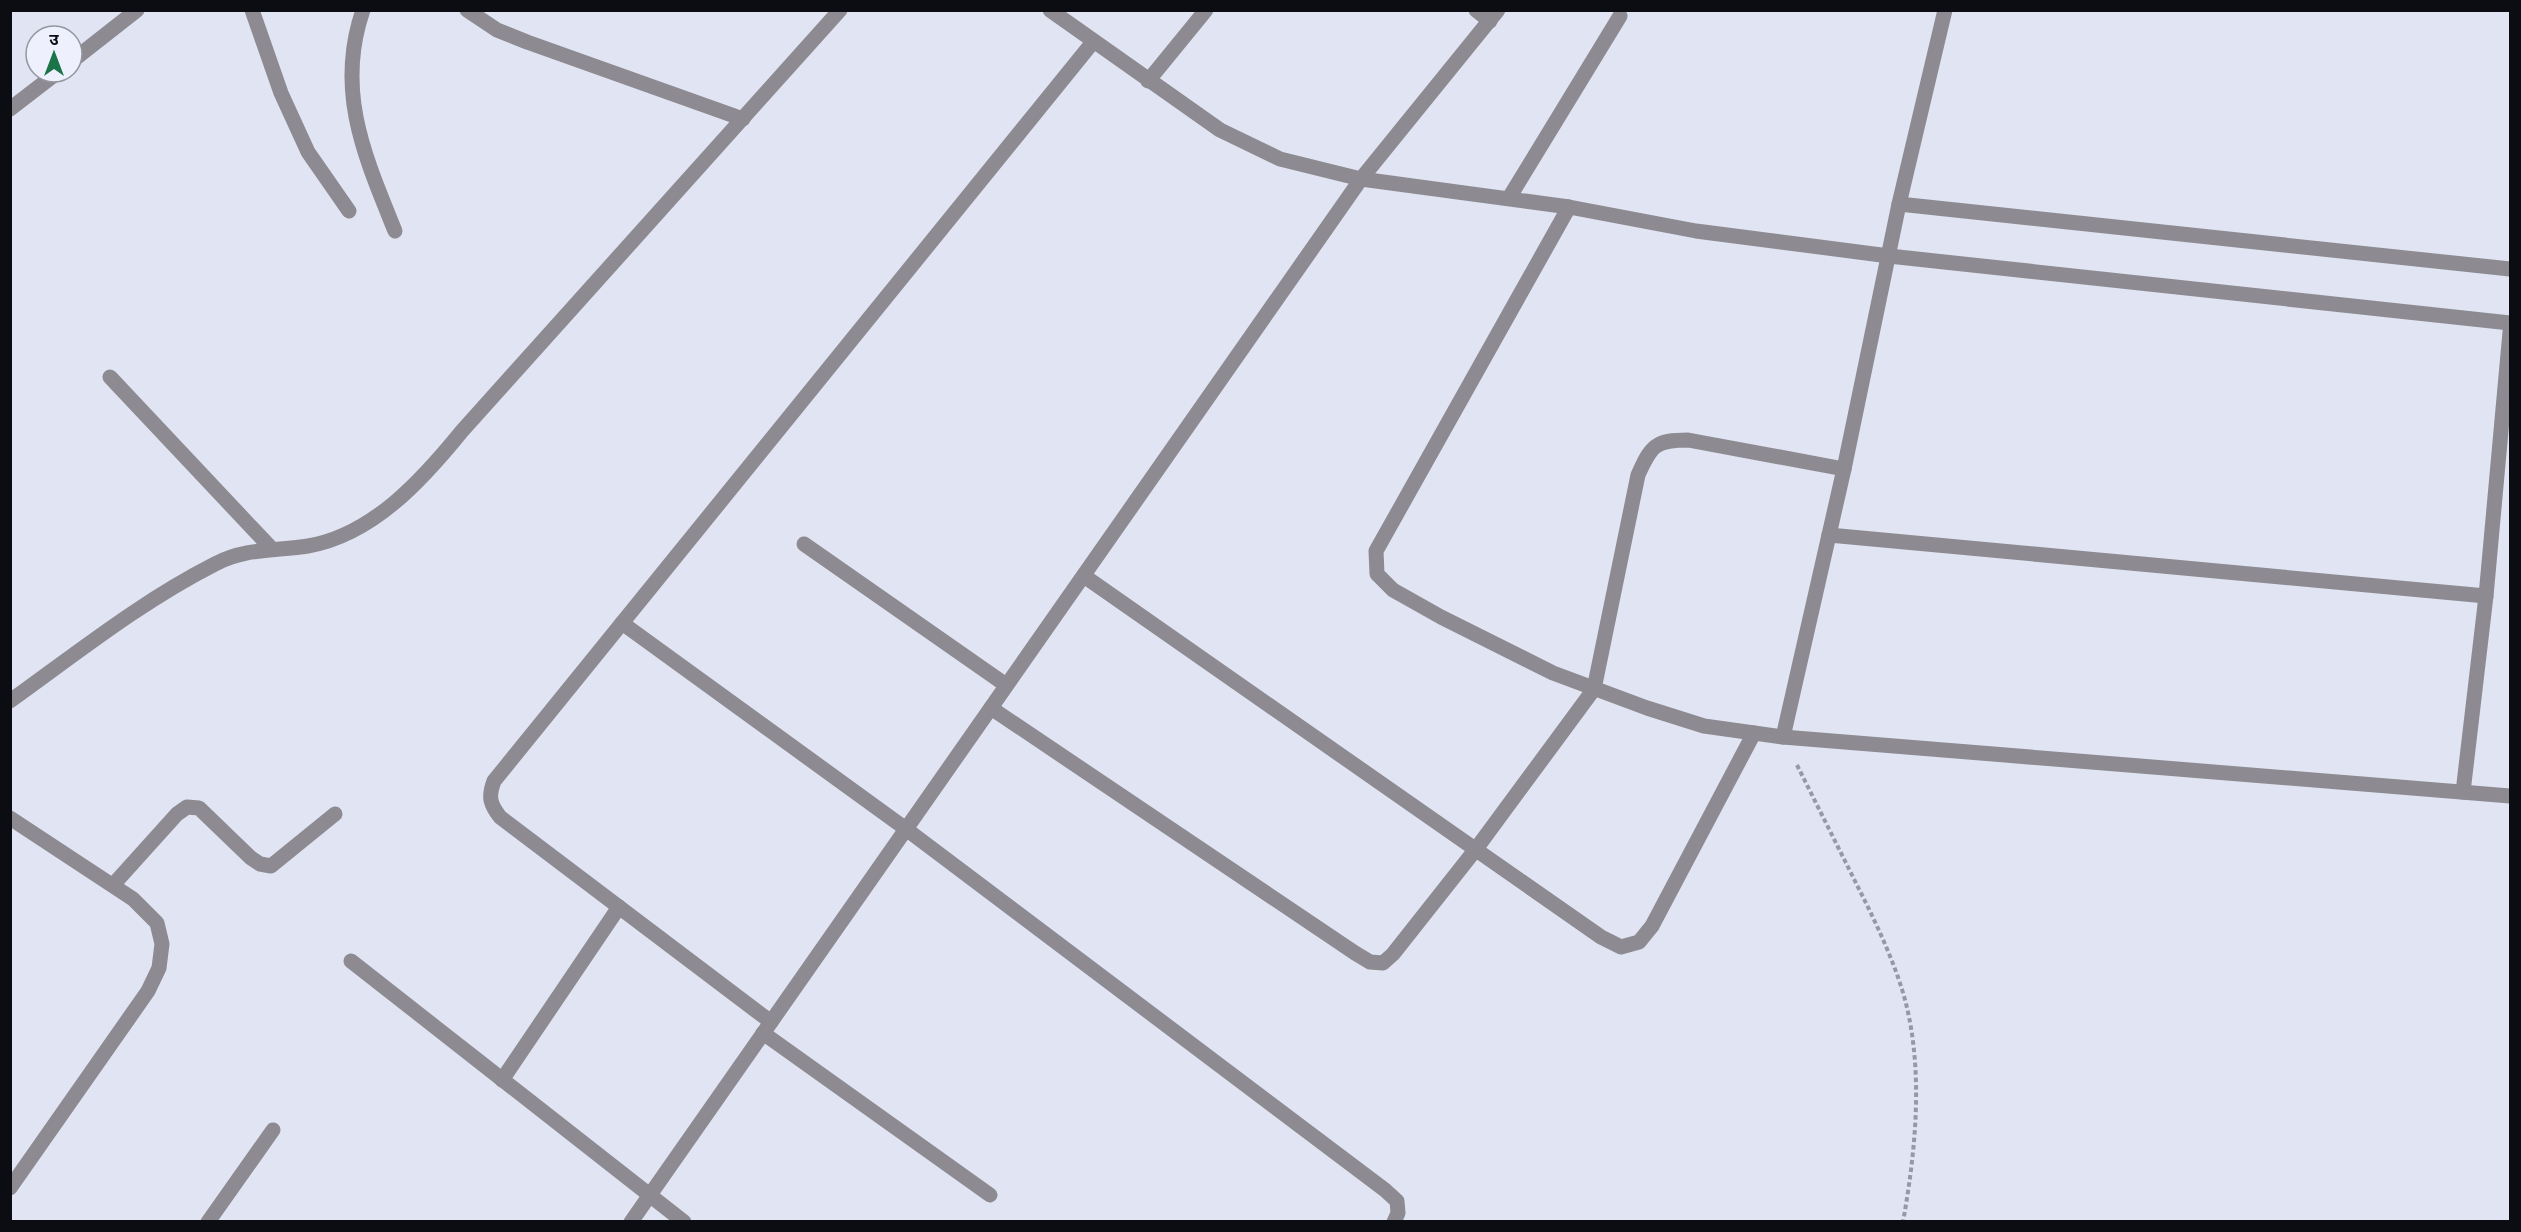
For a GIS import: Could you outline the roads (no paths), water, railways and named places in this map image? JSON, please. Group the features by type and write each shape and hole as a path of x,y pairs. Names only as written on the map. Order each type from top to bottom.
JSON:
{"street":[{"path":"84,52 137,10"},
{"path":"252,10 281,93 303,142 324,179 349,211"},
{"path":"363,10 352,52 352,96 364,152 395,231"},
{"path":"467,10 497,30 527,42 743,119"},
{"path":"10,701 164,591 217,562 242,553 271,548 308,546 335,538 368,521 399,498 429,471 462,431 840,10"},
{"path":"1050,10 1220,130 1280,159 1361,179 1569,207 1696,231 1889,256 2511,323"},
{"path":"1148,81 1206,10"},
{"path":"631,1221 1361,179 1494,16 1476,10"},
{"path":"1783,737 1844,469 1899,204 1945,10"},
{"path":"1509,198 1620,16"},
{"path":"990,1195 767,1028 619,907 500,817 490,803 490,791 494,781 622,622 1093,42"},
{"path":"10,109 42,84"},
{"path":"1899,204 2511,269"},
{"path":"1569,207 1376,551 1377,574 1394,590 1441,617 1553,673 1704,726 1783,737 2511,796"},
{"path":"2463,792 2486,596 2511,332"},
{"path":"110,378 271,548"},
{"path":"991,708 1370,962 1383,963 1394,954 1476,849 1594,689 1638,475 1646,458 1657,444 1672,440 1688,440 1844,469"},
{"path":"1828,535 2486,596"},
{"path":"804,544 1006,685"},
{"path":"1084,576 1601,937 1621,947 1640,942 1652,926 1754,733"},
{"path":"622,622 906,829 1385,1190 1397,1201 1398,1214 1394,1221"},
{"path":"112,885 177,814 187,807 199,808 251,858 260,864 271,866 335,814"},
{"path":"10,818 133,899 157,923 162,944 159,968 148,991 10,1188"},
{"path":"502,1080 619,907"},
{"path":"351,962 684,1221"},
{"path":"208,1221 273,1130"}]}
